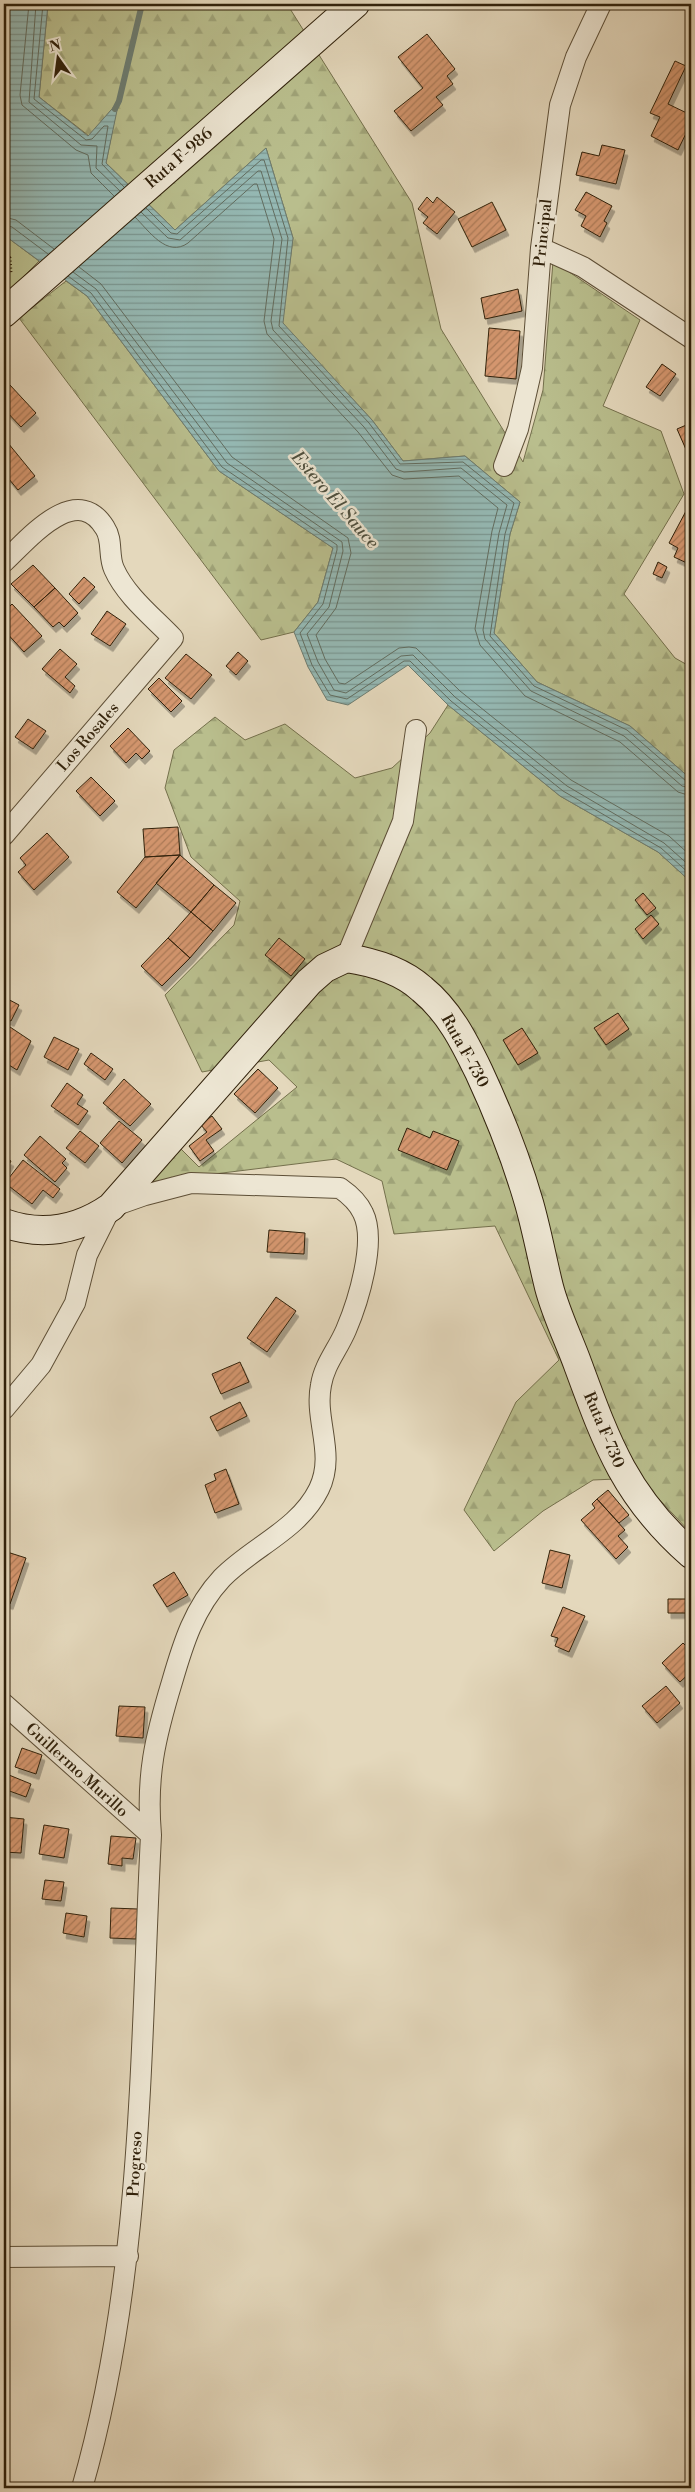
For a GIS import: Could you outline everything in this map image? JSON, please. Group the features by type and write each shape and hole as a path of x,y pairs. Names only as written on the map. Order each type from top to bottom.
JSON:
{"street":[{"name":"Ruta F-986","path":"8,310 142,189 355,4"},
{"name":"Principal","path":"504,466 518,429 532,368 541,248 560,105 576,57 601,4"},
{"path":"541,248 583,267 691,338"},
{"name":"Los Rosales","path":"4,562 53,517 69,510 87,512 101,522 109,536 111,560 117,576 133,598 173,638 4,835"},
{"path":"4,1409 41,1365 75,1304 87,1255 111,1207 309,982 326,968 346,958 403,821 416,730"},
{"name":"Ruta F-730","path":"346,958 375,964 405,977 434,999 456,1028 486,1089 516,1161 538,1237 550,1289 606,1441 624,1476 641,1502 661,1526 691,1554"},
{"name":"Progreso","path":"82,2488 114,2357 128,2256 135,2170 151,1835 149,1782 157,1729 181,1652 196,1612 222,1578 286,1528 306,1507 314,1498 323,1478 326,1443 320,1413 321,1384 325,1370 346,1330 354,1310 368,1236 363,1213 358,1203 340,1188 191,1183 145,1195 111,1207"},
{"path":"4,1223 34,1230 64,1229 81,1225 111,1207"},
{"name":"Guillermo Murillo","path":"4,1704 151,1835"},
{"path":"4,2257 128,2256"}],"green space":[{"path":"48,4 287,4 412,203 441,329 523,462 543,390 553,261 640,320 603,406 661,431 684,494 624,594 675,658 691,667 691,779 630,726 537,682 494,633 510,534 520,502 465,456 403,461 372,420 282,323 293,238 266,148 175,230 106,163 118,102 89,136 39,97"},
{"path":"4,235 39,261 4,296"},
{"path":"66,281 87,296 219,471 333,548 318,602 294,632 261,640 19,318"},
{"path":"448,705 560,796 658,852 691,882 690,1532 639,1478 593,1480 543,1511 494,1551 464,1510 516,1402 559,1360 495,1226 394,1234 382,1181 336,1159 141,1183 177,1145 199,1167 297,1087 269,1060 202,1072 165,995 234,925 240,901 191,857 165,788 174,750 215,717 245,740 285,724 355,778 392,768 430,733"}],"water":[{"name":"Estero El Sauce","path":"4,4 48,4 39,97 88,136 119,101 106,163 175,230 266,148 293,238 283,323 372,420 403,461 465,456 520,502 510,534 494,633 537,682 630,726 691,779 691,882 658,852 560,796 448,705 408,665 348,705 327,700 308,667 294,632 318,602 333,548 219,471 87,296 4,235"}],"building":[{"path":"427,34 455,69 447,76 453,84 436,97 443,105 411,131 394,111 423,88 398,57"},
{"path":"675,61 686,66 668,104 691,115 691,123 678,150 651,136 660,117 650,113"},
{"path":"602,145 625,150 616,184 576,175 582,152 599,156"},
{"path":"586,192 612,206 604,221 607,223 600,237 581,226 586,216 575,210"},
{"path":"427,197 433,203 437,197 455,212 437,234 423,223 428,217 418,209"},
{"path":"492,202 506,230 472,247 458,219"},
{"path":"518,289 522,311 485,319 481,298"},
{"path":"489,328 520,331 516,379 485,376"},
{"path":"662,364 676,374 660,396 646,387"},
{"path":"10,385 36,413 21,427 4,409 4,391"},
{"path":"691,423 691,453 688,454 677,429"},
{"path":"8,443 35,476 18,490 4,473 4,446"},
{"path":"686,511 691,513 689,564 674,557 678,548 669,543"},
{"path":"658,562 667,567 662,578 653,574"},
{"path":"33,565 55,588 34,607 11,584"},
{"path":"84,577 95,587 79,604 69,594"},
{"path":"55,588 78,613 64,627 59,622 53,627 34,607"},
{"path":"12,604 42,636 24,652 4,630 4,622 8,618 4,612"},
{"path":"107,611 126,624 110,646 91,634"},
{"path":"60,649 77,664 65,677 75,686 70,693 42,669"},
{"path":"238,652 248,661 236,675 226,666"},
{"path":"186,654 212,675 191,699 165,678"},
{"path":"159,678 182,701 171,712 148,689"},
{"path":"28,719 46,731 33,749 15,737"},
{"path":"128,728 150,751 142,759 136,753 126,763 110,746"},
{"path":"91,777 115,801 100,816 76,791"},
{"path":"178,827 180,855 145,857 143,829"},
{"path":"47,833 69,857 34,890 18,872 26,865 20,858"},
{"path":"180,855 214,885 191,912 156,883"},
{"path":"180,855 136,908 117,892 145,857"},
{"path":"214,885 236,903 213,931 191,912"},
{"path":"643,893 656,908 647,915 635,900"},
{"path":"191,912 213,931 190,958 168,938"},
{"path":"651,915 659,924 643,939 635,929"},
{"path":"168,938 190,958 162,986 141,966"},
{"path":"279,938 305,959 291,976 265,955"},
{"path":"4,997 19,1005 11,1021 4,1018"},
{"path":"618,1013 629,1029 606,1045 594,1028"},
{"path":"4,1023 31,1041 17,1070 4,1062"},
{"path":"522,1028 538,1053 518,1065 503,1040"},
{"path":"54,1037 79,1049 68,1070 44,1057"},
{"path":"91,1053 113,1069 105,1080 84,1064"},
{"path":"258,1069 278,1088 255,1113 234,1094"},
{"path":"124,1079 151,1104 130,1126 103,1103"},
{"path":"67,1083 83,1095 77,1104 88,1111 78,1125 51,1106"},
{"path":"212,1116 222,1129 206,1140 214,1151 200,1161 189,1146 207,1132 200,1124"},
{"path":"119,1121 142,1140 122,1163 100,1143"},
{"path":"407,1128 430,1138 433,1131 459,1141 447,1170 398,1150"},
{"path":"80,1131 99,1146 85,1163 66,1148"},
{"path":"40,1136 66,1159 62,1163 67,1168 55,1182 24,1155"},
{"path":"4,1157 11,1161 4,1174"},
{"path":"23,1160 60,1189 53,1198 43,1190 32,1204 5,1183"},
{"path":"269,1230 305,1233 304,1254 267,1252"},
{"path":"276,1297 296,1311 267,1352 247,1338"},
{"path":"240,1362 249,1382 221,1394 212,1374"},
{"path":"240,1402 247,1416 217,1431 210,1417"},
{"path":"226,1469 239,1504 215,1513 205,1485 216,1480 214,1474"},
{"path":"608,1490 629,1515 619,1523 597,1499"},
{"path":"597,1499 625,1530 618,1536 628,1547 616,1559 581,1520 595,1508 592,1504"},
{"path":"550,1550 570,1555 562,1588 542,1583"},
{"path":"4,1551 26,1558 10,1604 4,1602"},
{"path":"174,1572 188,1595 167,1607 153,1585"},
{"path":"668,1599 688,1599 688,1613 668,1613"},
{"path":"563,1607 585,1616 569,1652 555,1646 558,1638 551,1636"},
{"path":"683,1643 687,1647 691,1643 691,1672 680,1682 662,1663"},
{"path":"666,1686 680,1703 657,1723 642,1706"},
{"path":"119,1706 145,1707 143,1738 116,1736"},
{"path":"22,1748 42,1755 36,1774 15,1767"},
{"path":"9,1775 31,1784 26,1797 4,1789"},
{"path":"4,1817 24,1819 21,1853 4,1852"},
{"path":"44,1825 69,1829 64,1858 39,1854"},
{"path":"111,1836 136,1838 133,1859 122,1858 122,1866 108,1864"},
{"path":"45,1880 64,1882 61,1901 42,1899"},
{"path":"111,1908 138,1909 136,1939 110,1938"},
{"path":"66,1913 87,1916 84,1937 63,1933"}],"waterway":[{"path":"115,109 119,101 142,4"}]}
